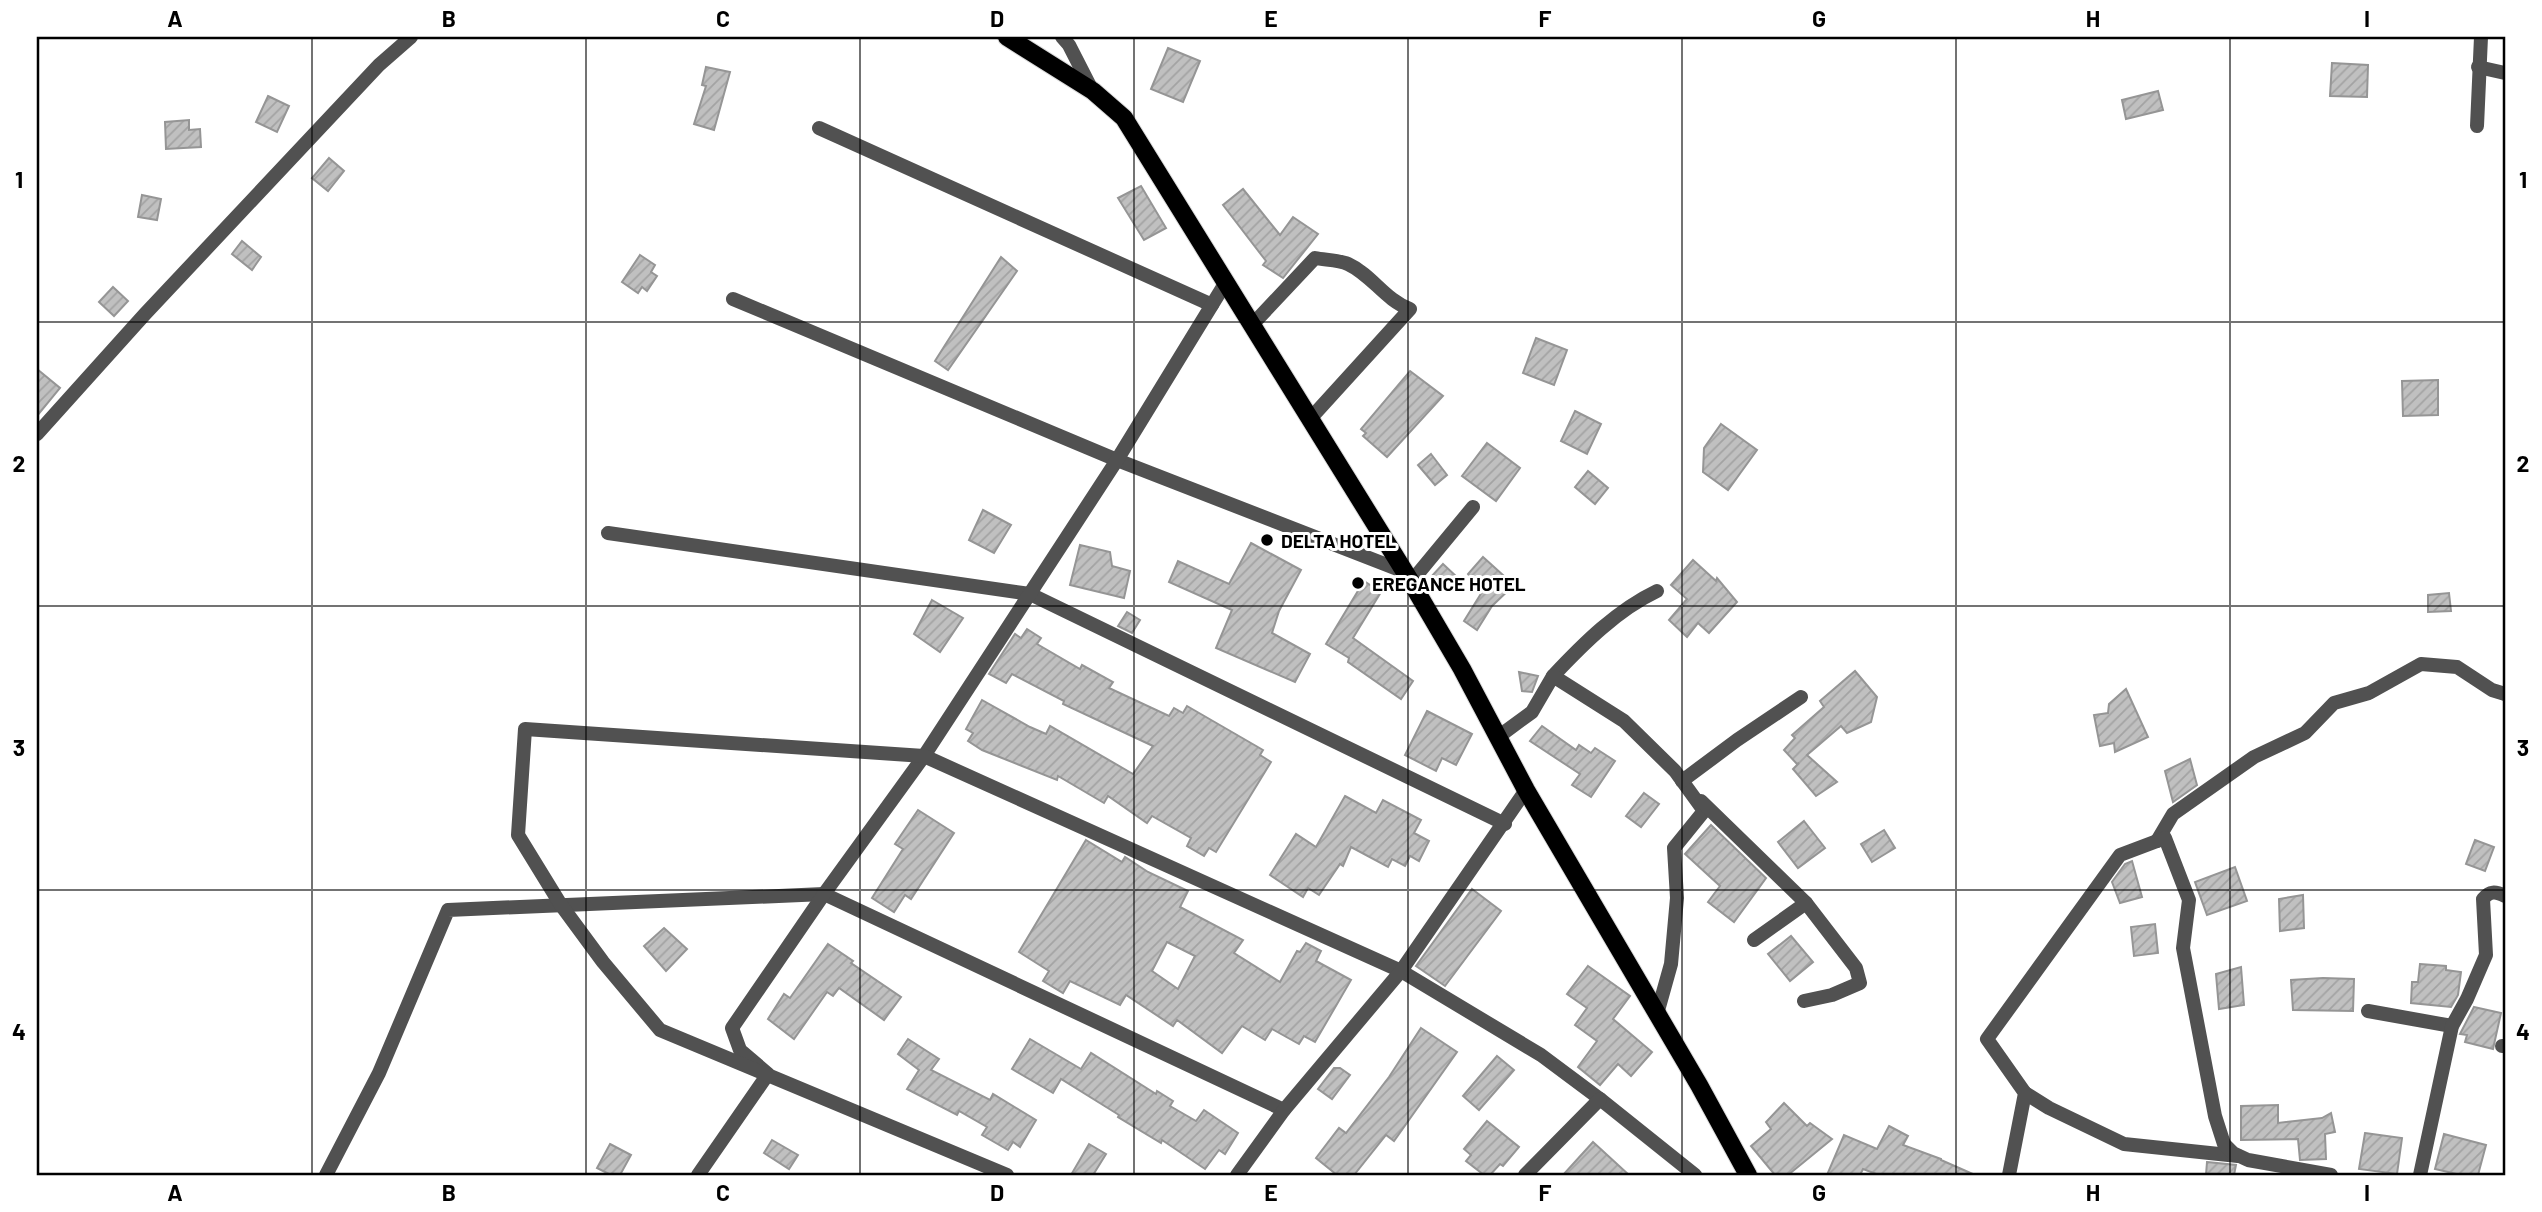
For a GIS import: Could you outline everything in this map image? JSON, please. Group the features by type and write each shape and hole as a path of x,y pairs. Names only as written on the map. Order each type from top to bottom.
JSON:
{"main road":[{"path":"1007,37 1093,91 1124,118 1408,577 1462,669 1526,790 1748,1175"}],"street":[{"path":"37,434 145,314 379,65 411,37"},
{"path":"1062,37 1093,91"},
{"path":"2477,126 2481,37"},
{"path":"2478,67 2505,73"},
{"path":"819,128 1213,304"},
{"path":"1252,325 1315,258 1347,264 1374,283 1395,303 1410,309 1310,419"},
{"path":"768,1073 740,1050 732,1028 924,755 1117,460 1226,282"},
{"path":"733,299 1117,460 1408,577 1473,507"},
{"path":"608,533 1030,594 1505,824"},
{"path":"1498,737 1532,712 1553,676 1588,639 1645,596 1657,591"},
{"path":"2157,841 2174,814 2254,757 2305,733 2333,703 2369,693 2421,664 2457,667 2492,690 2505,694"},
{"path":"1553,676 1624,721 1686,786 1806,903 1856,968 1860,983 1832,995 1804,1001"},
{"path":"1686,786 1737,740 1801,697"},
{"path":"1007,1175 660,1030 603,962 561,905 518,835 525,729 924,755 1401,971 1541,1055 1695,1175"},
{"path":"1657,1013 1671,964 1677,898 1674,848 1704,811 1686,786"},
{"path":"1237,1175 1284,1110 1401,971 1526,790"},
{"path":"2239,1156 2224,1144 2215,1116 2183,948 2189,900 2165,838 2120,855 1987,1039 2025,1093 2049,1108 2124,1144 2239,1156 2331,1175"},
{"path":"2420,1175 2452,1026 2486,955 2483,899 2496,891 2505,896"},
{"path":"326,1175 379,1073 448,910 824,894 1284,1110"},
{"path":"1754,940 1806,903"},
{"path":"2368,1011 2452,1026"},
{"path":"698,1175 768,1073"},
{"path":"2009,1175 2025,1093"},
{"path":"1525,1175 1600,1099"}],"building":[{"path":"1168,48 1200,61 1183,102 1151,89"},
{"path":"2332,63 2368,65 2367,97 2330,96"},
{"path":"706,67 730,72 714,130 694,124 706,86 702,85"},
{"path":"2158,91 2163,110 2126,119 2122,100"},
{"path":"268,96 289,106 277,132 256,122"},
{"path":"189,120 189,130 200,129 201,147 166,149 165,122"},
{"path":"329,158 344,171 328,191 312,178"},
{"path":"1141,186 1166,228 1144,240 1118,198"},
{"path":"1243,189 1280,235 1293,217 1318,234 1283,278 1263,265 1266,261 1223,205"},
{"path":"142,195 161,199 157,220 138,217"},
{"path":"242,241 261,257 252,270 232,254"},
{"path":"640,255 655,265 651,272 657,276 647,291 642,287 638,293 622,282"},
{"path":"1001,257 1017,271 948,370 935,361"},
{"path":"113,287 128,301 114,316 99,302"},
{"path":"1536,338 1567,350 1554,385 1523,373"},
{"path":"37,369 60,388 37,416"},
{"path":"1410,371 1443,396 1387,457 1363,436 1366,433 1361,429"},
{"path":"2438,380 2438,415 2403,416 2402,381"},
{"path":"1575,411 1601,424 1587,454 1561,441"},
{"path":"1721,424 1757,450 1728,490 1703,472 1704,448"},
{"path":"1487,443 1520,468 1496,501 1462,476"},
{"path":"1431,454 1447,475 1435,485 1418,465"},
{"path":"1588,471 1608,488 1595,504 1575,487"},
{"path":"983,510 1011,525 994,553 969,540"},
{"path":"1251,543 1301,570 1279,611 1272,633 1310,654 1295,682 1216,648 1232,610 1169,582 1178,561 1229,584"},
{"path":"1080,545 1110,552 1112,566 1130,571 1124,598 1070,585"},
{"path":"1483,557 1514,585 1492,606 1477,630 1464,621 1482,592 1468,574"},
{"path":"1693,560 1716,581 1717,578 1737,602 1709,633 1698,623 1687,637 1669,620 1687,599 1671,585"},
{"path":"1443,564 1457,577 1445,590 1431,577"},
{"path":"1364,581 1381,592 1353,638 1413,681 1401,699 1348,662 1349,658 1326,644"},
{"path":"2449,593 2451,611 2428,612 2428,595"},
{"path":"932,600 963,618 940,652 914,634"},
{"path":"1127,612 1140,620 1132,633 1118,626"},
{"path":"1027,629 1041,638 1037,644 1080,669 1082,665 1113,682 1109,688 1169,716 1174,708 1183,713 1187,706 1263,750 1260,755 1271,762 1216,852 1209,848 1204,856 1187,846 1191,838 1152,816 1147,823 1108,796 1104,803 1058,776 1057,780 982,750 968,741 973,733 966,729 982,700 1046,734 1050,726 1133,774 1153,746 1063,704 1064,701 1012,674 1006,683 989,674 1015,634 1021,638"},
{"path":"1855,671 1877,697 1871,722 1847,733 1841,726 1807,755 1837,782 1816,796 1793,769 1799,763 1784,750 1795,738 1792,735 1824,707 1820,701"},
{"path":"1519,672 1538,676 1532,692 1522,691"},
{"path":"2126,689 2148,737 2115,752 2114,743 2100,746 2094,715 2108,713 2109,704"},
{"path":"1427,711 1472,734 1456,765 1442,758 1436,771 1405,755"},
{"path":"1542,726 1576,750 1579,745 1591,753 1595,748 1615,761 1591,797 1572,785 1580,774 1530,741"},
{"path":"2190,759 2197,785 2173,802 2165,771"},
{"path":"1644,793 1659,804 1641,827 1626,816"},
{"path":"1345,796 1376,813 1383,800 1421,820 1414,833 1429,841 1419,861 1410,856 1405,866 1392,859 1388,867 1351,847 1343,866 1340,864 1319,895 1308,888 1303,897 1270,875 1296,834 1316,847"},
{"path":"918,810 954,833 911,899 905,895 894,912 872,898 903,849 895,844"},
{"path":"1804,821 1825,848 1798,868 1778,842"},
{"path":"1711,825 1766,878 1734,922 1708,902 1720,886 1685,854"},
{"path":"1884,830 1895,848 1872,862 1861,844"},
{"path":"1086,840 1122,862 1125,857 1148,872 1188,891 1180,907 1243,940 1234,953 1280,982 1297,951 1300,952 1306,943 1321,951 1316,961 1351,980 1315,1042 1304,1036 1299,1044 1272,1029 1265,1040 1242,1026 1222,1053 1177,1020 1173,1026 1126,995 1120,1005 1070,981 1063,993 1043,981 1049,971 1019,952","holes":["1167,942 1195,956 1178,989 1152,971"]},
{"path":"2475,840 2494,847 2485,871 2466,864"},
{"path":"2132,861 2142,897 2120,903 2112,882 2125,864"},
{"path":"2235,867 2247,901 2207,915 2195,882"},
{"path":"1472,889 1501,911 1445,986 1416,966"},
{"path":"2303,895 2304,928 2280,931 2279,899"},
{"path":"2155,924 2158,953 2134,956 2131,927"},
{"path":"664,928 687,949 666,971 644,946"},
{"path":"1791,936 1813,962 1790,981 1768,954"},
{"path":"828,944 901,997 884,1020 839,988 833,996 827,992 794,1039 768,1019 784,994 790,998"},
{"path":"2420,964 2446,966 2446,970 2461,972 2458,995 2451,1007 2411,1003 2412,982 2418,982"},
{"path":"1588,966 1630,996 1613,1019 1652,1052 1631,1076 1618,1064 1600,1085 1578,1067 1597,1041 1575,1025 1587,1008 1567,994"},
{"path":"2241,967 2244,1005 2219,1009 2216,974"},
{"path":"2354,979 2353,1011 2293,1010 2291,980"},
{"path":"2474,1007 2501,1013 2493,1049 2465,1042 2467,1035 2460,1034"},
{"path":"1421,1028 1457,1052 1394,1141 1386,1135 1354,1175 1337,1175 1316,1158 1339,1128 1346,1133 1389,1077"},
{"path":"908,1039 939,1059 931,1070 990,1100 993,1094 1036,1120 1020,1147 1013,1142 1008,1150 982,1135 987,1127 959,1111 957,1115 907,1089 919,1070 898,1054"},
{"path":"1030,1039 1081,1069 1091,1053 1156,1094 1157,1091 1173,1101 1170,1106 1196,1121 1204,1110 1238,1133 1225,1154 1219,1150 1205,1169 1061,1079 1053,1093 1012,1069"},
{"path":"1497,1056 1514,1070 1479,1110 1463,1096"},
{"path":"1334,1068 1340,1068 1350,1075 1332,1099 1318,1089"},
{"path":"1784,1103 1807,1126 1810,1123 1832,1139 1788,1175 1775,1175 1751,1146 1771,1129 1766,1122"},
{"path":"2278,1105 2278,1123 2322,1118 2331,1113 2335,1132 2325,1134 2326,1159 2300,1160 2298,1139 2241,1140 2241,1106"},
{"path":"1487,1121 1519,1147 1503,1166 1500,1164 1490,1175 1484,1175 1466,1161 1471,1155 1464,1149"},
{"path":"1889,1126 1908,1136 1903,1145 1975,1175 1879,1175 1863,1169 1860,1175 1827,1175 1844,1135 1877,1149"},
{"path":"2365,1133 2402,1138 2397,1174 2359,1169"},
{"path":"2444,1134 2486,1145 2478,1175 2461,1175 2435,1169"},
{"path":"772,1140 798,1155 789,1169 764,1153"},
{"path":"1593,1142 1629,1175 1563,1175"},
{"path":"610,1144 631,1155 620,1175 611,1175 597,1168"},
{"path":"1089,1144 1106,1154 1093,1175 1071,1175"},
{"path":"2207,1162 2236,1165 2234,1175 2206,1175"}],"place":[{"name":"DELTA HOTEL","path":"1267,540"},
{"name":"EREGANCE HOTEL","path":"1358,583"}]}
